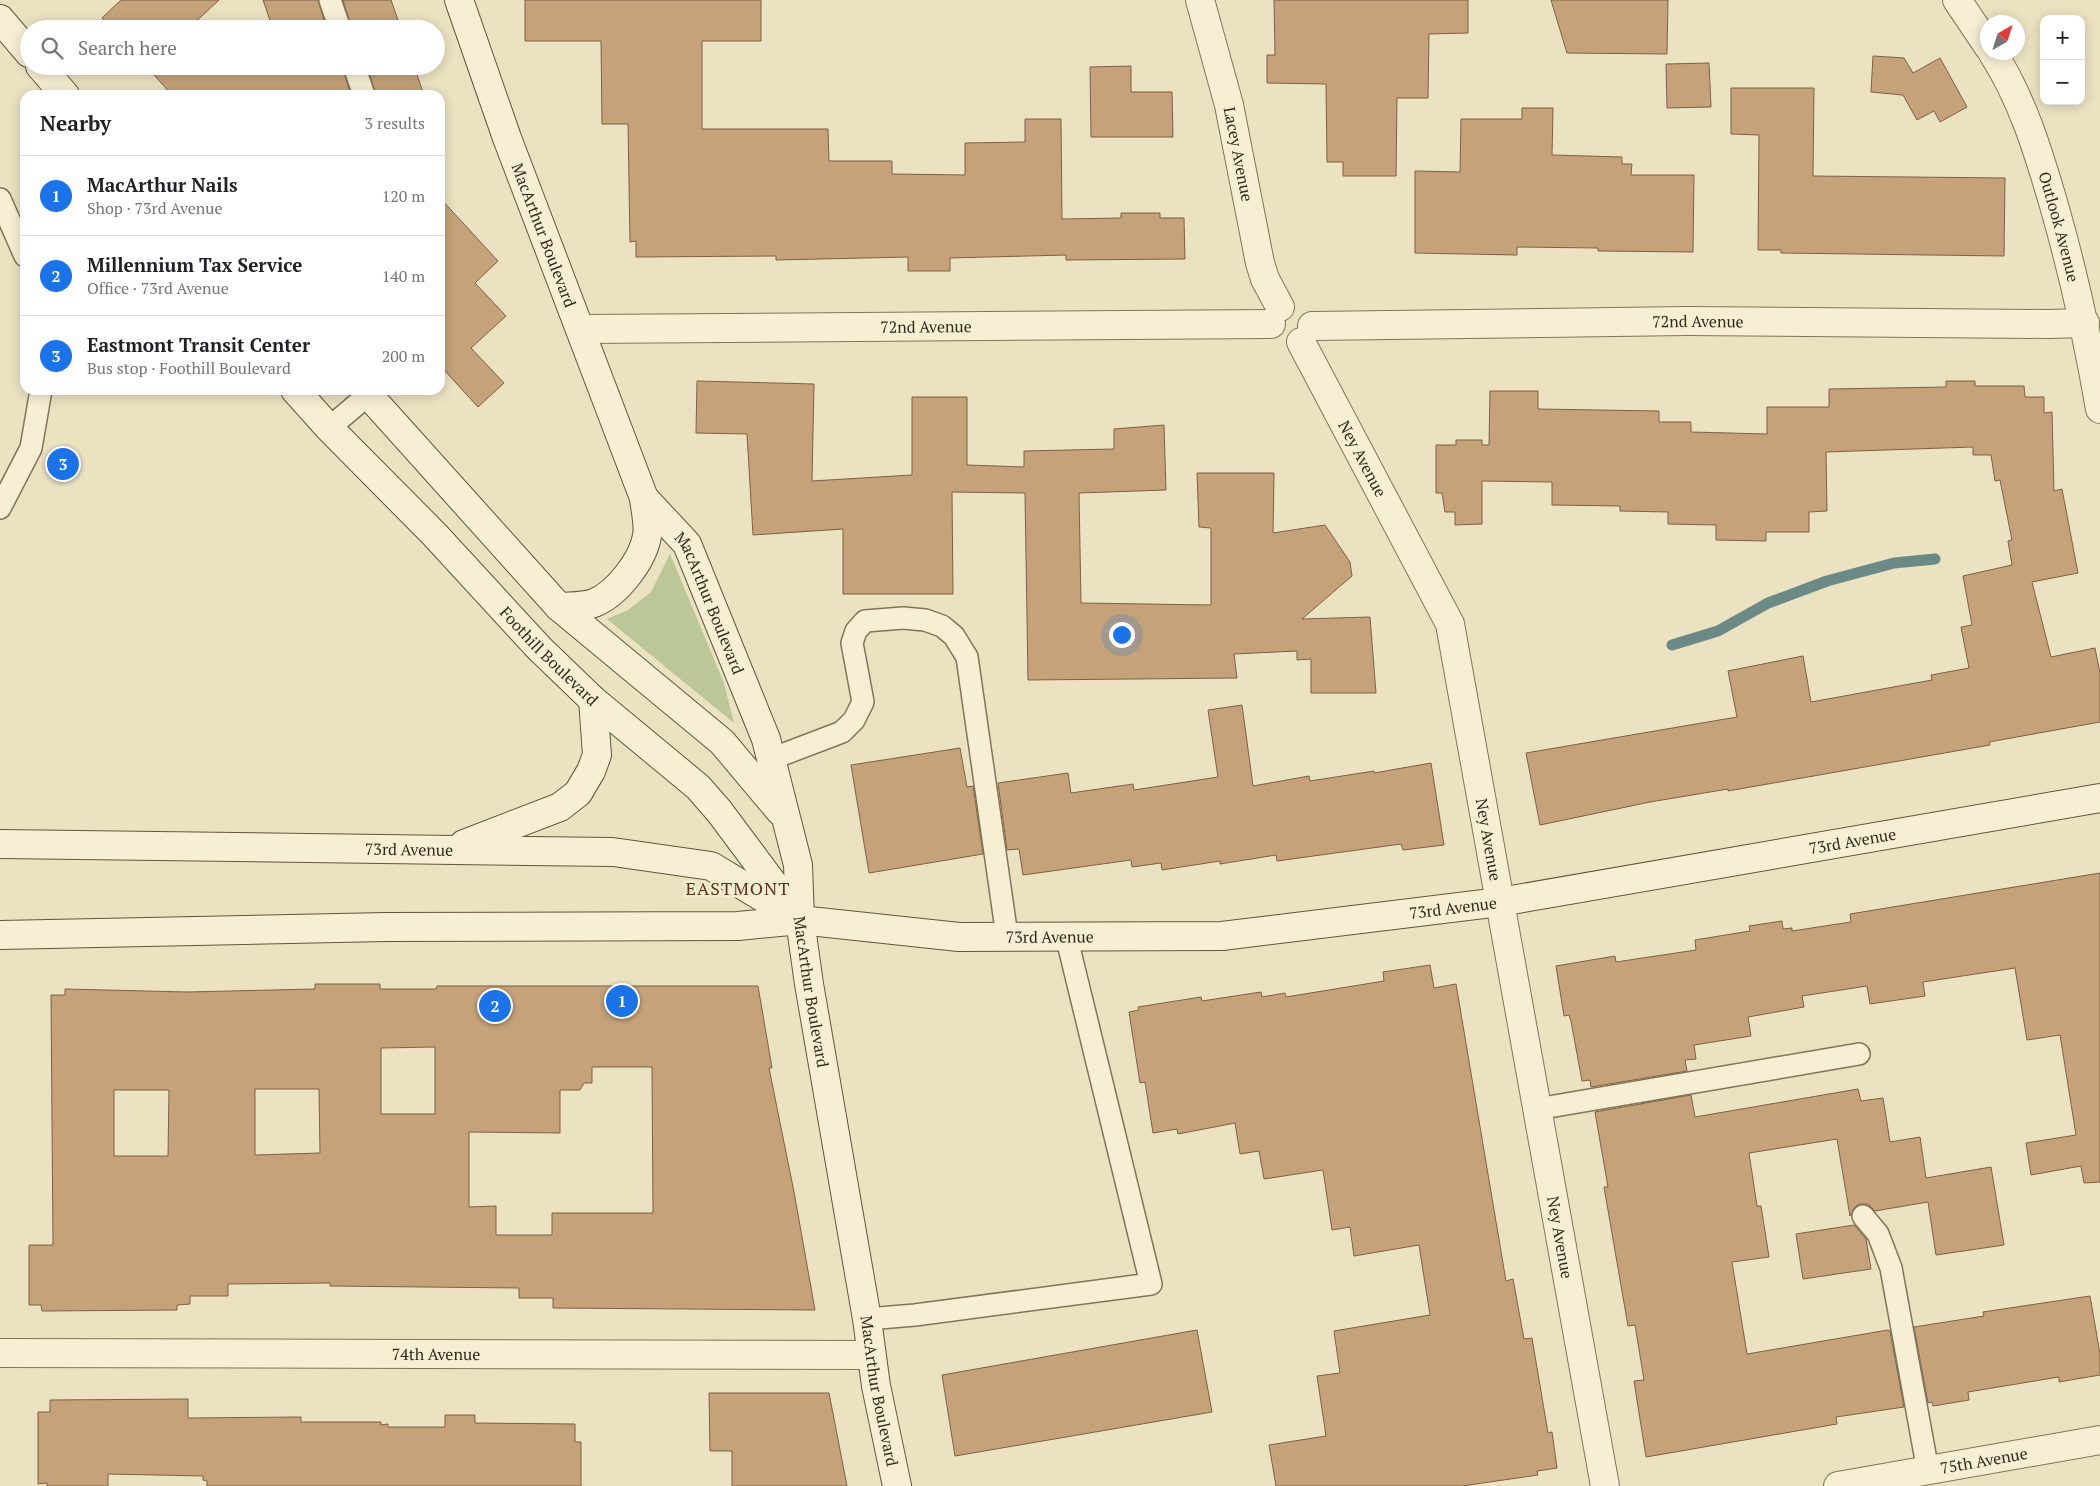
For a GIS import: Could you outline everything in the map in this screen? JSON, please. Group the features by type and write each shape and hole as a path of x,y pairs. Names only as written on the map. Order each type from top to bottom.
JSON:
{"main road":[{"name":"MacArthur Boulevard","path":"460,0 508,138 644,498 647,535 639,560 622,581 606,596 593,604 560,607"},
{"name":"Lacey Avenue","path":"1200,0 1229,105 1260,263 1276,315 1272,333 1285,344 1293,345 1307,334"},
{"path":"1957,0 1980,34"},
{"path":"0,20 20,43"},
{"name":"Outlook Avenue","path":"1997,60 2004,71 2037,145 2071,264 2085,322 2100,410"},
{"path":"48,75 61,90"},
{"name":"72nd Avenue","path":"581,329 1276,315"},
{"name":"72nd Avenue","path":"1307,334 1687,321 2049,324 2085,322"},
{"name":"Ney Avenue","path":"1307,334 1450,624 1603,1484 1605,1486"},
{"name":"Foothill Boulevard","path":"299,395 329,428 435,535 540,648 592,700 698,787 800,920"},
{"path":"369,395 560,607 722,742 784,816"},
{"name":"MacArthur Boulevard","path":"644,498 686,544 766,739 784,816 798,865 800,920 809,984 867,1319 871,1355 897,1486"},
{"path":"451,849 560,807 578,793 592,771 597,755 592,700"},
{"name":"73rd Avenue","path":"0,935 396,927 738,926 800,920 959,936 1222,936 1500,902 2100,798"},
{"name":"73rd Avenue","path":"0,844 613,852 711,866 800,920"},
{"name":"74th Avenue","path":"0,1353 871,1355"},
{"name":"75th Avenue","path":"1838,1486 2100,1440"}],"lane":[{"path":"330,0 337,20"},
{"path":"357,75 362,90"},
{"path":"0,199 20,245"},
{"path":"0,508 31,448 40,395"},
{"path":"329,428 363,395"},
{"path":"771,759 842,732 854,720 863,702 852,643 856,631 866,621 903,618 925,620 942,626 954,636 967,657 1007,936"},
{"path":"867,1319 915,1315 1151,1284 1066,935"},
{"path":"1537,1108 1860,1054"},
{"path":"1864,1216 1878,1234 1891,1268 1928,1471"}],"green space":[{"path":"670,554 724,683 734,723 607,619 628,610 651,592"}],"building":[{"path":"121,0 219,0 198,20 104,20 102,18"},
{"path":"263,0 318,0 324,20 270,20"},
{"path":"343,0 391,0 398,20 349,20"},
{"path":"525,0 761,0 761,41 702,41 702,129 828,129 829,161 892,161 892,174 965,175 965,143 1025,142 1025,119 1061,119 1062,219 1121,218 1121,213 1160,213 1160,218 1184,218 1185,259 1066,260 1066,255 950,258 950,271 908,271 908,257 776,260 776,256 636,257 636,241 630,242 628,124 602,124 601,41 525,41"},
{"path":"1274,0 1468,0 1468,33 1429,34 1428,98 1397,98 1396,176 1343,176 1343,162 1327,162 1326,84 1267,83 1267,55 1275,55"},
{"path":"1551,0 1668,0 1667,54 1567,53"},
{"path":"1873,56 1904,58 1913,73 1940,58 1967,107 1940,122 1934,111 1917,120 1903,95 1871,92"},
{"path":"1709,63 1711,107 1667,108 1666,64"},
{"path":"1131,66 1131,92 1172,92 1173,137 1091,137 1090,67"},
{"path":"154,75 345,75 349,90 168,90"},
{"path":"370,75 417,75 422,90 374,90"},
{"path":"1731,88 1814,88 1813,176 2005,178 2004,256 1781,253 1781,250 1758,250 1759,135 1731,134"},
{"path":"1522,108 1553,108 1552,155 1622,157 1622,164 1632,164 1631,175 1694,175 1693,252 1598,251 1598,248 1517,247 1517,255 1415,253 1415,171 1460,172 1461,119 1522,119"},
{"path":"445,203 498,261 475,283 506,316 471,348 504,383 478,407 445,371"},
{"path":"697,381 814,384 812,481 912,475 912,397 967,397 967,465 1024,467 1024,451 1114,449 1114,429 1164,425 1166,490 1079,493 1081,603 1211,605 1211,528 1199,527 1197,473 1274,473 1273,533 1325,525 1350,562 1352,576 1302,619 1370,617 1376,693 1311,693 1311,659 1297,660 1297,651 1234,654 1237,678 1028,680 1025,493 952,492 953,594 843,594 843,529 753,535 747,434 696,433"},
{"path":"1946,381 1975,381 1975,386 2024,386 2025,397 2044,397 2044,413 2052,412 2054,491 2062,489 2078,573 2032,582 2051,657 2095,648 2100,673 2100,722 1989,742 1990,745 1728,791 1728,789 1650,802 1540,825 1526,753 1737,717 1728,671 1803,656 1811,702 1932,680 1931,675 1969,668 1961,627 1972,625 1963,576 2012,565 2008,541 2012,540 2000,480 1995,481 1991,455 1973,455 1973,447 1826,452 1827,511 1809,512 1809,532 1766,532 1766,541 1716,540 1716,525 1668,524 1668,512 1620,511 1620,506 1552,505 1552,482 1482,481 1482,524 1455,525 1455,512 1445,512 1442,493 1436,493 1436,445 1456,445 1456,440 1482,440 1482,445 1489,445 1490,391 1538,391 1538,409 1659,411 1659,422 1691,422 1691,432 1767,434 1767,407 1829,407 1829,389 1946,387"},
{"path":"1242,705 1253,786 1309,776 1310,781 1374,771 1374,773 1431,763 1444,845 1403,850 1401,844 1277,861 1276,855 1220,864 1220,861 1162,870 1161,863 1132,867 1131,860 1023,875 1019,849 1007,850 998,783 1068,773 1071,793 1133,784 1134,790 1218,777 1208,710"},
{"path":"960,748 967,787 973,786 983,854 869,873 851,765"},
{"path":"2100,873 2100,1182 2084,1183 2081,1166 2031,1175 2026,1143 2076,1135 2060,1035 2027,1040 2015,968 1923,982 1925,996 1870,1004 1867,986 1802,996 1804,1007 1748,1017 1751,1036 1694,1045 1696,1059 1685,1060 1687,1071 1591,1087 1590,1080 1582,1081 1571,1021 1569,1015 1564,1016 1556,966 1615,956 1616,962 1696,950 1695,940 1750,931 1749,926 1782,921 1783,929 1792,928 1792,931 1851,922 1850,914"},
{"path":"1430,965 1434,988 1456,984 1506,1281 1513,1279 1524,1339 1532,1338 1548,1433 1552,1432 1557,1468 1537,1471 1538,1475 1462,1486 1276,1486 1269,1445 1326,1436 1317,1376 1340,1373 1334,1331 1430,1315 1419,1245 1354,1256 1350,1227 1332,1230 1323,1170 1264,1179 1259,1151 1240,1154 1235,1123 1178,1134 1177,1129 1153,1133 1145,1082 1140,1083 1129,1012 1139,1010 1138,1007 1201,997 1202,1001 1261,992 1262,997 1285,993 1286,997 1384,981 1383,972"},
{"path":"315,984 380,984 380,989 436,989 437,986 758,986 772,1068 769,1068 815,1310 553,1308 553,1298 519,1298 519,1288 330,1286 330,1283 228,1284 228,1296 190,1296 190,1304 177,1305 177,1310 42,1311 41,1305 29,1305 29,1245 53,1245 51,995 65,995 65,989 187,992 315,989","holes":["435,1047 435,1114 381,1114 381,1048","592,1067 652,1067 653,1213 552,1213 552,1235 496,1235 496,1206 469,1207 469,1132 560,1133 560,1090 580,1090 584,1083 592,1083","255,1089 319,1089 320,1153 255,1155","114,1090 169,1090 168,1156 114,1156"]},
{"path":"1858,1089 1861,1101 1883,1098 1890,1142 1920,1137 1926,1178 1991,1167 2004,1245 1936,1255 1928,1202 1875,1211 1868,1204 1860,1204 1855,1207 1850,1216 1837,1139 1749,1153 1757,1206 1761,1206 1769,1257 1732,1262 1747,1354 1888,1330 1890,1331 1904,1407 1836,1417 1837,1424 1646,1457 1634,1381 1644,1380 1635,1325 1628,1326 1604,1187 1608,1187 1595,1112 1691,1095 1695,1117"},
{"path":"1854,1225 1866,1239 1871,1269 1803,1279 1796,1234"},
{"path":"2090,1296 2100,1354 2100,1375 2059,1382 2059,1377 1968,1392 1969,1400 1933,1406 1932,1402 1928,1403 1914,1327 1984,1316 1983,1312"},
{"path":"1197,1330 1212,1412 955,1456 942,1375"},
{"path":"709,1393 829,1393 847,1486 732,1486 732,1451 710,1451"},
{"path":"188,1399 188,1418 301,1417 301,1422 381,1422 381,1425 388,1424 388,1427 445,1427 445,1415 475,1415 475,1423 575,1424 575,1442 581,1442 581,1486 207,1486 207,1481 203,1480 203,1476 108,1474 108,1486 47,1486 47,1483 38,1484 38,1412 50,1412 50,1400"}],"waterway":[{"path":"1672,645 1718,631 1768,603 1827,581 1894,563 1935,559"}],"place":[{"name":"Eastmont Transit Center","path":"63,464"},
{"name":"MacArthur Nails","path":"622,1001"},
{"name":"Millennium Tax Service","path":"495,1006"}],"district":[{"name":"EASTMONT","path":"738,888"}]}
